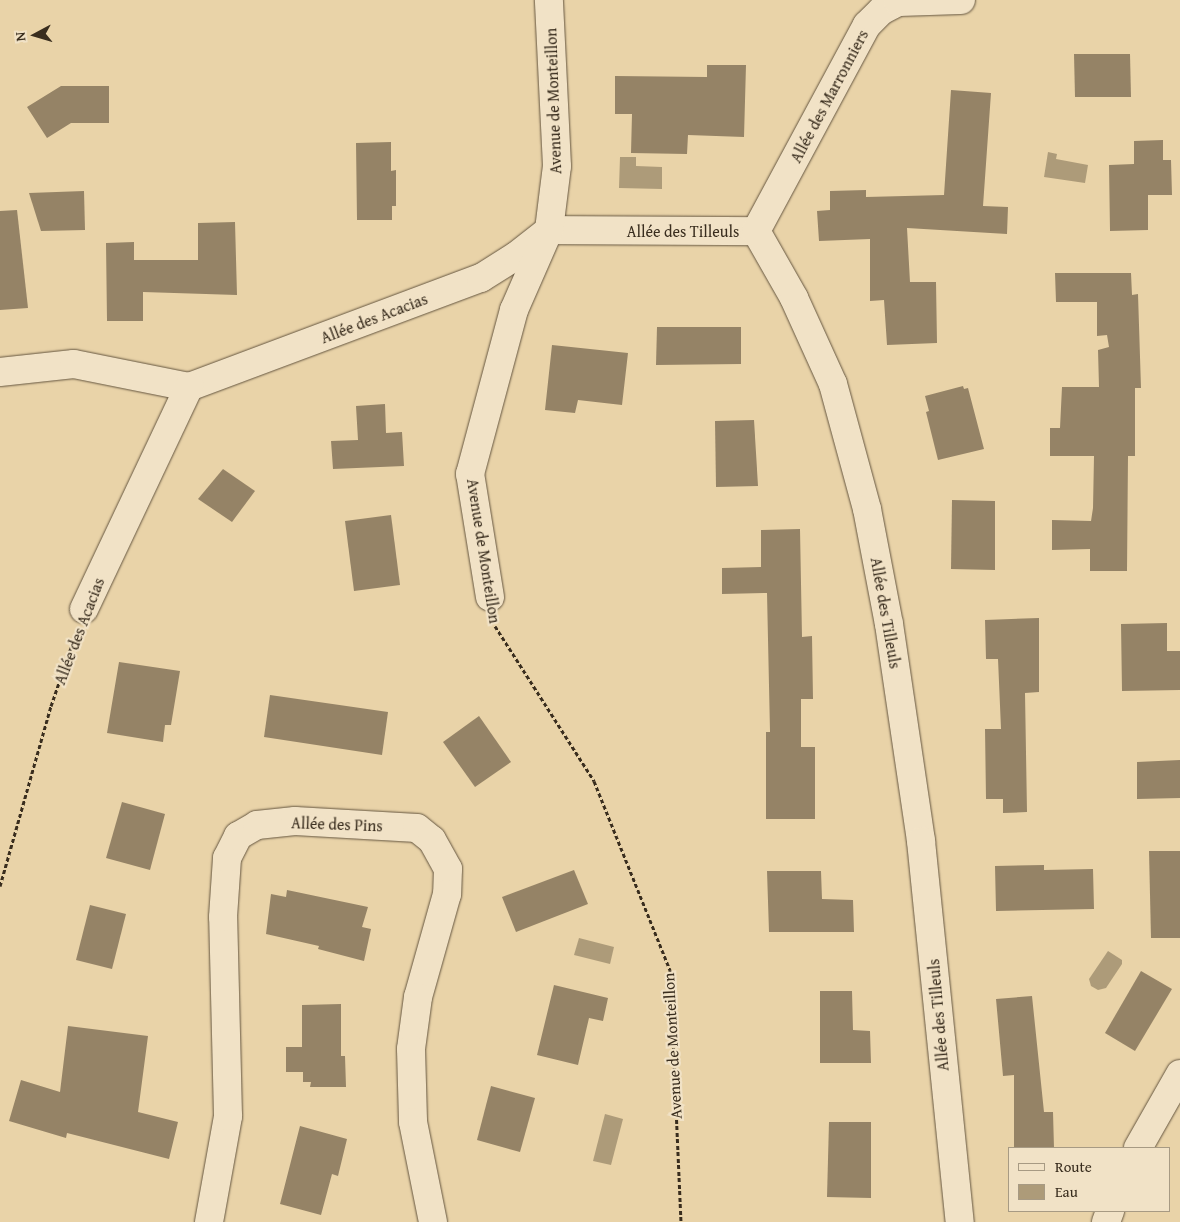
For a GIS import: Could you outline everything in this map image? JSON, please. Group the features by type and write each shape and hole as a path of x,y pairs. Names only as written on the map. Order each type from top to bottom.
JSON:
{"street":[{"name":"Avenue de Monteillon","path":"490,596 470,474 514,310 549,230 557,166 549,0"},
{"name":"Allée des Marronniers","path":"756,231 867,25 881,11 898,2 961,0"},
{"name":"Allée des Tilleuls","path":"549,230 756,231 794,298 832,384 867,510 889,624 922,840 960,1222"},
{"name":"Allée des Acacias","path":"84,609 189,387 481,278 516,256 549,230"},
{"path":"0,372 74,364 189,387"},
{"name":"Allée des Pins","path":"208,1222 228,1116 223,917 227,858 238,836 257,825 294,821 417,828 432,840 448,869 447,894 418,997 411,1049 413,1122 433,1222"},
{"path":"1139,1147 1180,1074"}],"path":[{"name":"Avenue de Monteillon","path":"490,596 494,624 594,781 670,970 681,1222"},
{"name":"Allée des Acacias","path":"0,886 51,706 84,609"}],"water":[{"path":"1048,152 1057,154 1056,159 1088,165 1085,183 1044,177"},
{"path":"620,157 636,157 636,166 662,167 662,189 619,188"},
{"path":"579,938 614,947 610,964 574,955"},
{"path":"1108,951 1122,960 1122,964 1106,988 1098,990 1091,986 1089,979"},
{"path":"605,1114 623,1119 611,1165 593,1161"}],"building":[{"path":"1074,54 1130,54 1131,97 1075,97"},
{"path":"707,65 746,65 744,137 688,135 687,154 631,153 632,114 615,114 615,76 707,77"},
{"path":"61,86 109,86 109,123 71,123 47,138 27,107"},
{"path":"951,90 991,93 983,206 1008,207 1007,234 907,228 910,282 936,282 937,343 887,345 884,300 870,301 870,239 819,241 817,211 830,210 830,191 866,190 866,197 944,195"},
{"path":"1163,140 1163,160 1171,160 1172,195 1148,195 1148,230 1110,231 1109,165 1134,164 1134,141"},
{"path":"391,142 391,171 396,170 396,206 392,206 392,220 357,220 356,143"},
{"path":"84,191 85,230 41,231 29,193"},
{"path":"17,210 28,308 0,310 0,211"},
{"path":"235,222 237,295 143,292 143,321 107,321 106,243 134,242 134,260 198,260 198,223"},
{"path":"1055,273 1131,273 1132,295 1138,294 1141,388 1135,388 1135,456 1128,456 1127,571 1090,571 1090,549 1052,550 1052,520 1091,521 1094,456 1050,456 1050,428 1060,428 1062,387 1099,387 1098,350 1109,347 1107,335 1097,336 1097,302 1056,302"},
{"path":"657,327 741,327 741,364 656,365"},
{"path":"552,345 628,353 622,405 578,400 575,413 545,410"},
{"path":"963,386 964,389 968,388 984,449 938,460 926,412 929,411 925,396"},
{"path":"385,404 386,433 402,432 404,466 333,469 331,441 358,440 356,406"},
{"path":"754,420 758,486 716,487 715,421"},
{"path":"223,469 255,491 232,522 198,499"},
{"path":"952,500 995,501 995,570 951,569"},
{"path":"391,515 400,585 354,591 345,521"},
{"path":"800,529 802,637 812,636 813,699 801,699 801,747 815,747 815,819 766,819 766,732 770,732 767,593 722,594 722,568 761,567 761,530"},
{"path":"1039,618 1039,692 1025,693 1027,812 1003,813 1003,799 986,799 985,729 1001,729 998,659 986,659 985,620"},
{"path":"1167,623 1167,651 1180,651 1180,690 1122,691 1121,624"},
{"path":"119,662 180,671 171,725 165,725 163,742 107,733"},
{"path":"270,695 388,712 382,755 264,737"},
{"path":"479,716 511,762 475,787 443,742"},
{"path":"1180,760 1180,798 1137,799 1137,762"},
{"path":"122,802 165,814 150,870 106,858"},
{"path":"1149,851 1180,851 1180,938 1151,938"},
{"path":"1044,865 1044,870 1093,869 1094,909 996,911 995,866"},
{"path":"574,870 588,904 516,932 502,897"},
{"path":"767,871 821,871 822,899 853,900 854,932 769,932"},
{"path":"287,890 368,907 362,927 371,929 364,961 318,949 319,946 266,934 271,894 286,897"},
{"path":"90,905 126,914 112,969 76,960"},
{"path":"1141,971 1172,989 1135,1051 1105,1033"},
{"path":"554,985 608,998 603,1021 589,1018 578,1065 537,1055"},
{"path":"820,991 852,991 853,1030 870,1031 871,1063 820,1063"},
{"path":"1032,996 1044,1112 1053,1112 1054,1147 1014,1147 1014,1075 1003,1076 996,999"},
{"path":"341,1004 341,1056 345,1056 346,1087 310,1087 311,1082 303,1082 303,1072 286,1072 286,1047 302,1047 302,1005"},
{"path":"68,1026 148,1036 138,1112 178,1122 169,1159 67,1133 66,1138 9,1121 21,1080 60,1092"},
{"path":"491,1086 535,1098 520,1152 477,1140"},
{"path":"829,1122 871,1122 871,1198 827,1197"},
{"path":"300,1126 347,1139 338,1176 332,1174 321,1215 280,1204"}]}
